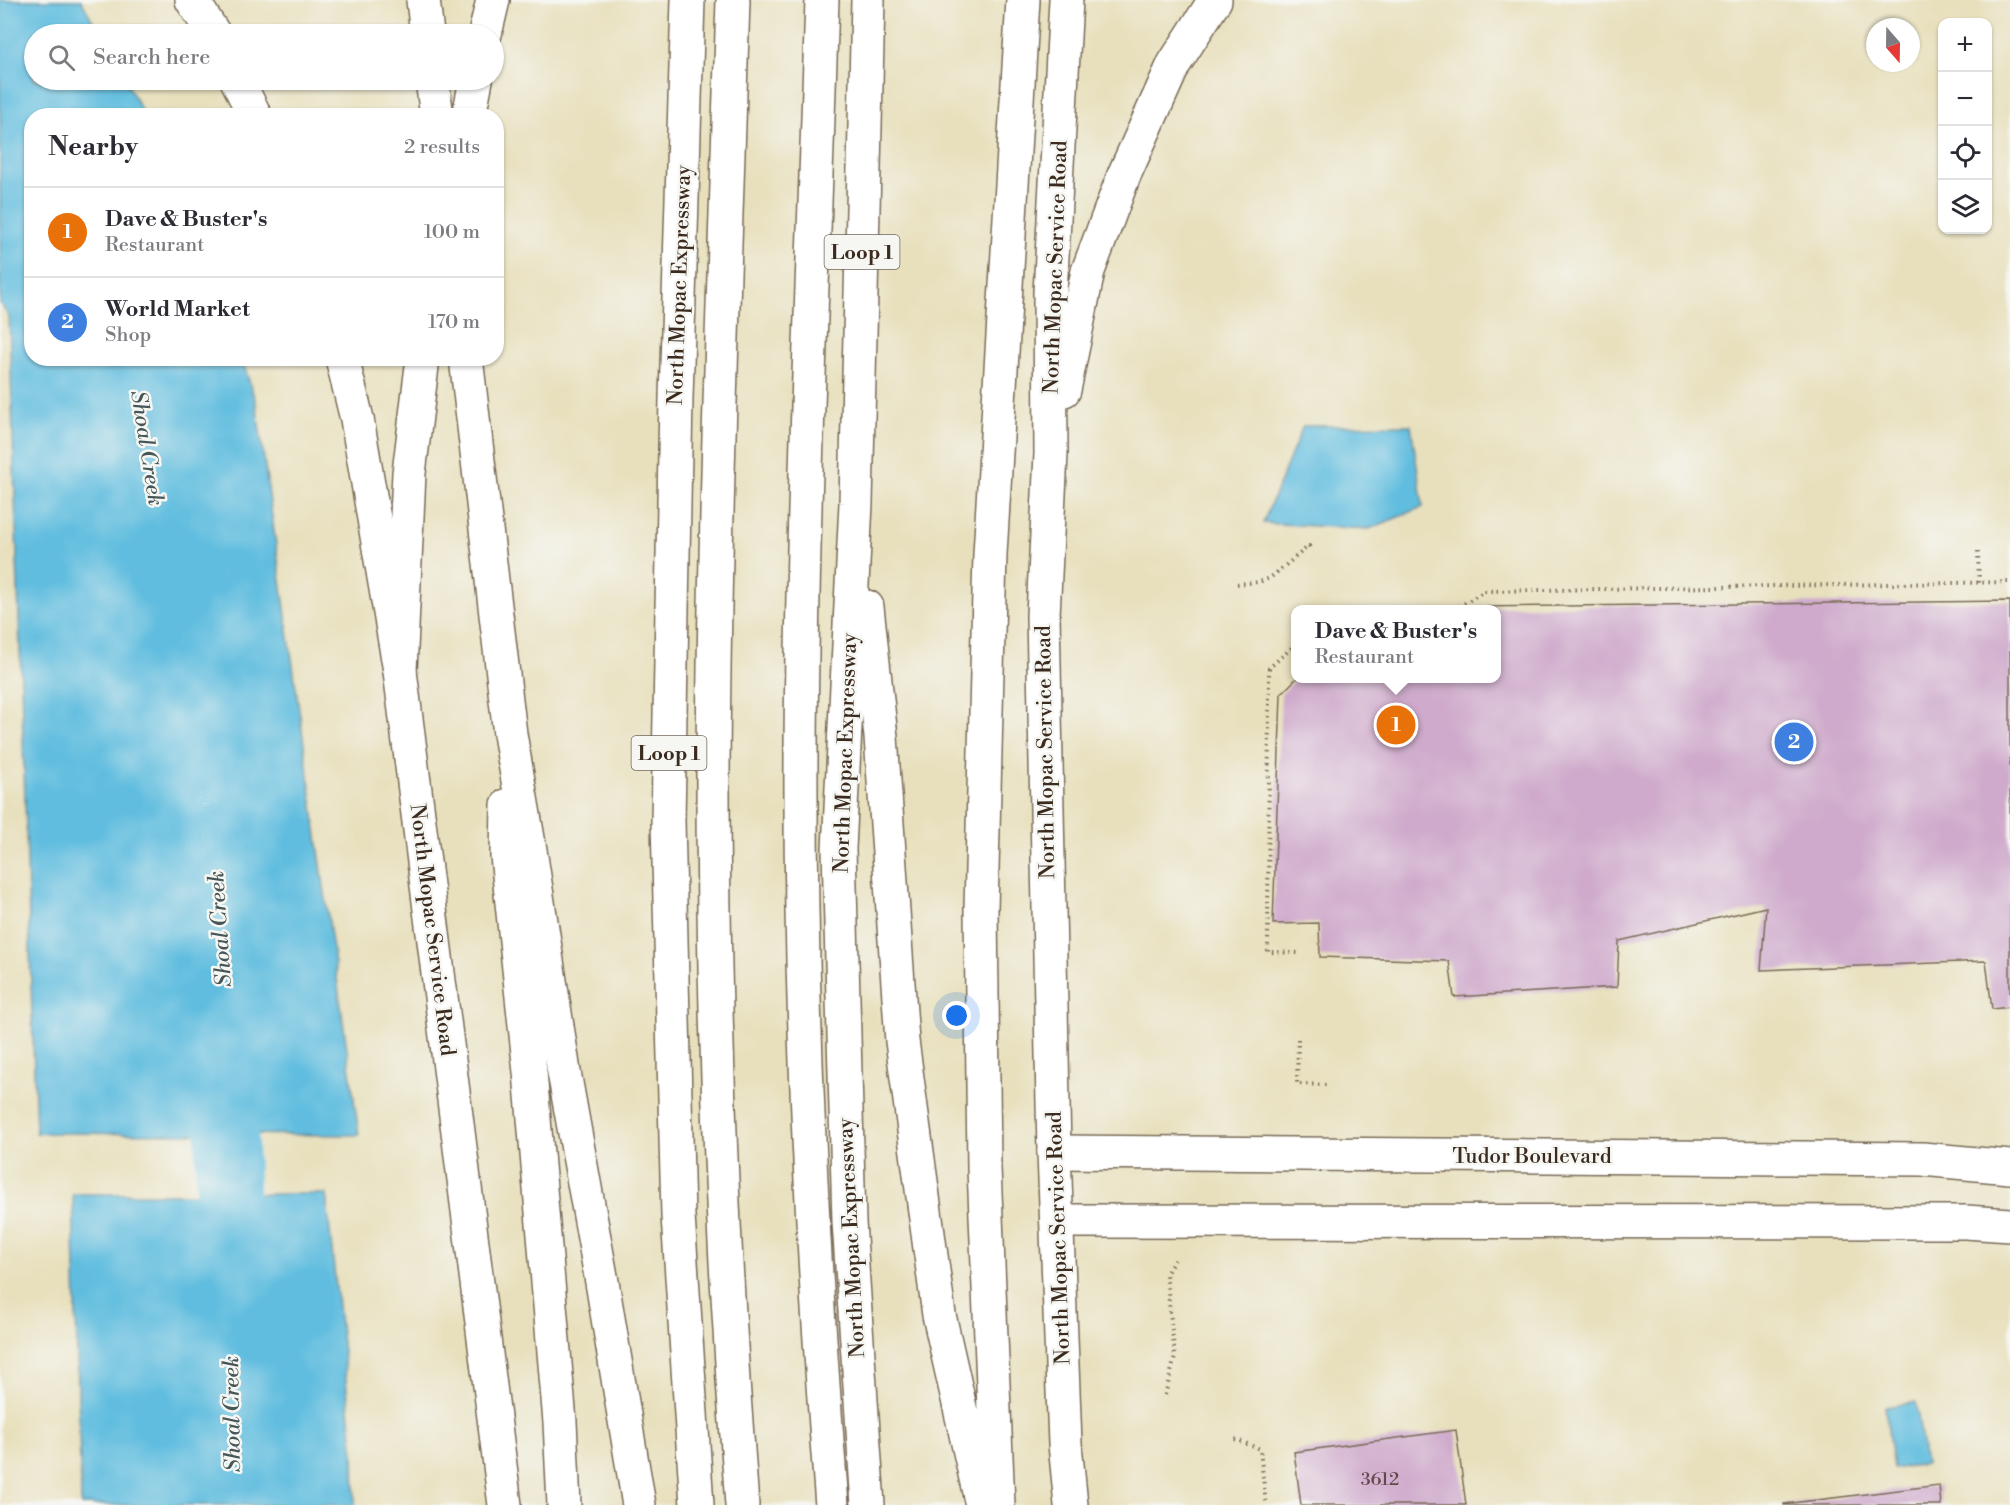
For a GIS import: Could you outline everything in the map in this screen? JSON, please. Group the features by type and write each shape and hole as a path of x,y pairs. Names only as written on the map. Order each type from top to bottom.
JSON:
{"main road":[{"path":"192,0 208,24"},
{"path":"423,0 426,24"},
{"path":"487,24 493,0"},
{"name":"North Mopac Expressway","path":"688,0 676,399 668,820 678,1216 697,1505"},
{"path":"733,0 719,442 713,778 719,1101 742,1505"},
{"path":"822,0 801,757 805,1000 813,1230 832,1505"},
{"name":"North Mopac Expressway","path":"868,0 856,503 839,849 841,994 849,1222 868,1505"},
{"path":"998,1505 984,1168 981,909 990,555 1023,0"},
{"name":"North Mopac Service Road","path":"1066,0 1050,293 1051,454 1042,615 1054,1152 1065,1444 1071,1505"},
{"path":"1051,454 1088,271 1124,175 1174,64 1215,0"},
{"path":"242,90 251,108"},
{"path":"433,90 436,108"},
{"path":"471,108 474,90"},
{"name":"North Mopac Service Road","path":"344,366 357,419 400,671 505,1505"},
{"path":"400,671 409,473 422,366"},
{"path":"467,366 510,734 564,1072 639,1505"},
{"path":"856,503 881,737 902,1041 939,1315 982,1505"},
{"path":"510,734 507,856 531,1084 559,1410 564,1505"},
{"name":"Tudor Boulevard","path":"1054,1152 1922,1159 2010,1167"},
{"path":"1057,1221 1966,1222 2010,1225"}],"path":[{"path":"1237,584 1259,582 1270,578 1309,546 1311,551"},
{"path":"1978,551 1979,583"},
{"path":"1461,605 1484,591 2010,582"},
{"path":"1291,648 1269,668 1268,952 1300,952"},
{"path":"1298,1039 1297,1084 1327,1085"},
{"path":"1164,1395 1175,1357 1166,1274 1178,1255"},
{"path":"1235,1439 1260,1449 1266,1505"}],"water":[{"path":"0,0 81,0 94,24 24,24 24,90 130,90 140,108 24,108 24,366 244,366 256,403 359,1135 36,1133 9,316 0,304"},
{"path":"1411,425 1423,507 1369,529 1263,523 1303,426"},
{"path":"73,1194 326,1194 354,1455 355,1505 81,1505"},
{"path":"1916,1402 1925,1464 1893,1469 1885,1407"}],"building":[{"path":"2010,601 2010,1007 1992,1009 1986,961 1761,970 1766,907 1619,941 1617,987 1454,997 1449,961 1320,957 1319,923 1273,924 1281,694 1292,683 1501,683 1501,607"},
{"path":"1456,1430 1466,1505 1301,1505 1294,1452"},
{"path":"1939,1485 1941,1505 1784,1505 1784,1504"}],"waterway":[{"name":"Shoal Creek","path":"225,1048 229,1281"}],"place":[{"name":"Dave & Buster's","path":"1396,725"},
{"name":"World Market","path":"1794,742"}]}
